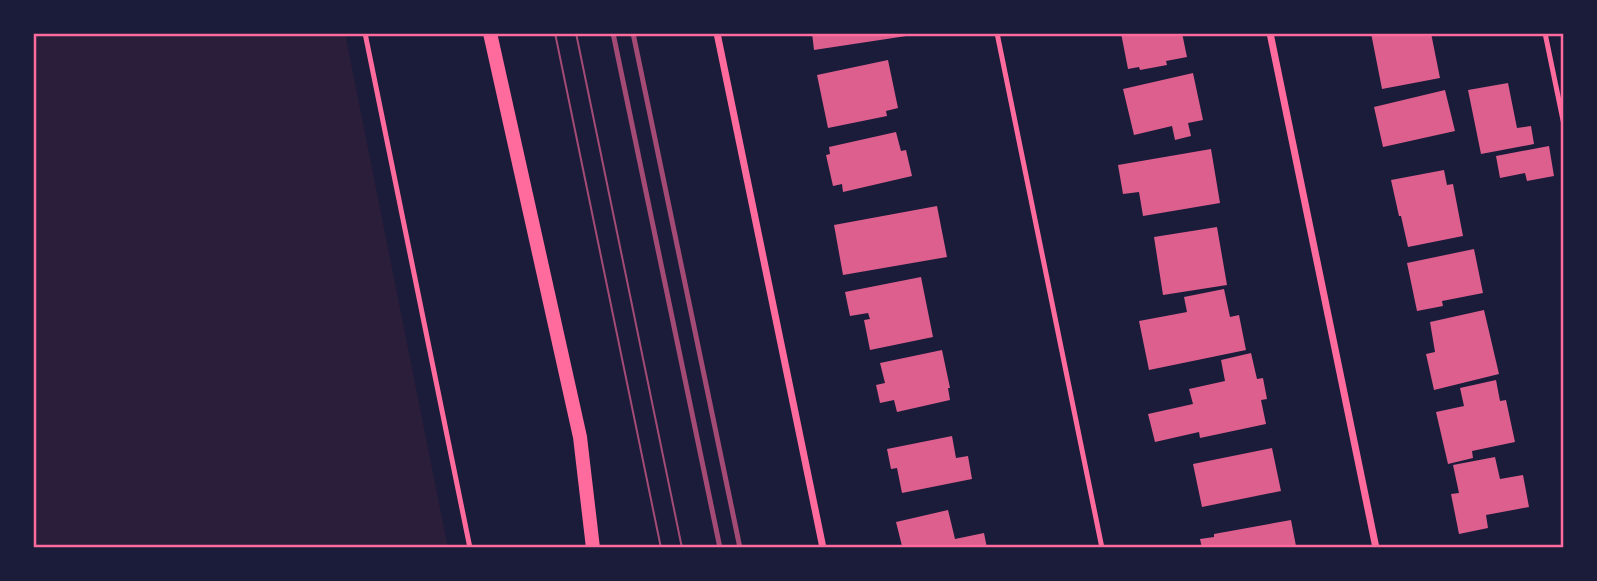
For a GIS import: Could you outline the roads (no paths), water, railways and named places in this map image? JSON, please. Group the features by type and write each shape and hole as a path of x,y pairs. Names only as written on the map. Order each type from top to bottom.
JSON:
{"main road":[{"path":"490,33 580,437 593,548"}],"street":[{"path":"717,33 823,548"},
{"path":"1270,33 1376,548"}],"lane":[{"path":"365,33 470,548"},
{"path":"997,33 1102,548"},
{"path":"1545,33 1564,125"}],"tram line":[{"path":"555,33 661,548"},
{"path":"576,33 682,548"}],"railway":[{"path":"613,33 720,548"},
{"path":"633,33 740,548"}]}
